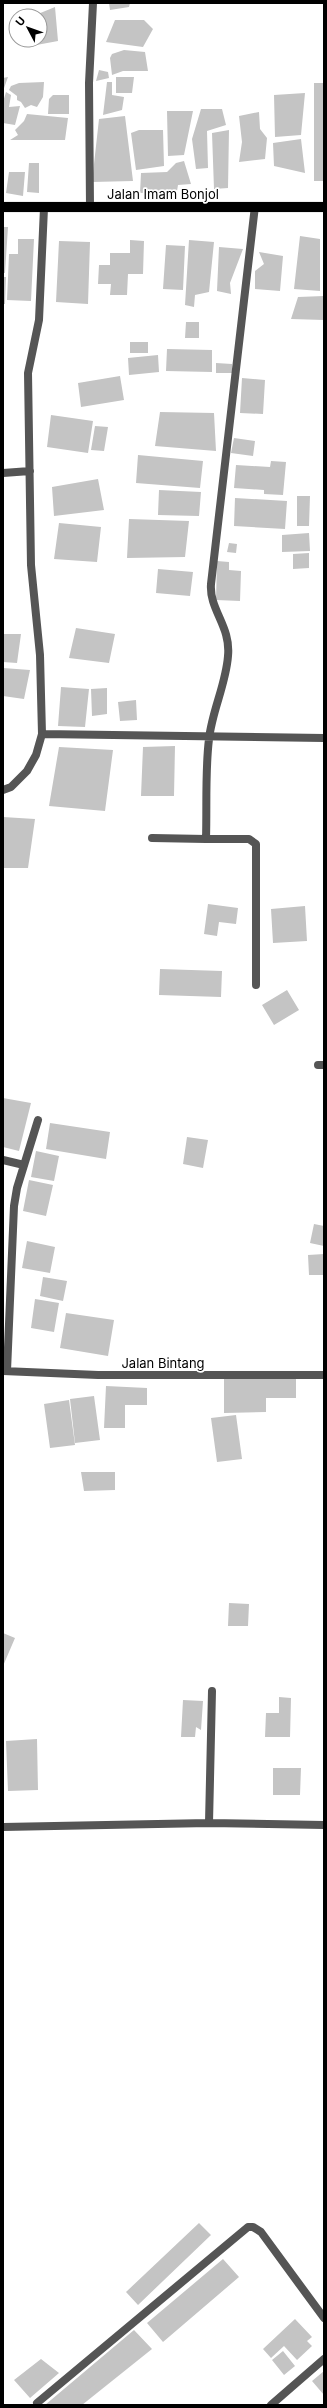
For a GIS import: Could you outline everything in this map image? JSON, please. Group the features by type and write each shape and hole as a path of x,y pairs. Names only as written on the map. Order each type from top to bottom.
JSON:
{"main road":[{"name":"Jalan Imam Bonjol","path":"3,207 324,207"}],"street":[{"path":"90,207 89,83 93,3"},
{"path":"206,839 209,738 228,656 228,638 210,592 255,206"},
{"path":"3,790 11,787 27,771 36,755 42,734 40,655 31,565 28,373 39,320 44,208"},
{"path":"3,473 30,471"},
{"path":"42,734 209,738 324,738"},
{"path":"152,838 249,839 256,844 256,985"},
{"path":"5,1371 14,1206 24,1165 38,1120"},
{"path":"3,1160 24,1165"},
{"name":"Jalan Bintang","path":"5,1371 98,1376 324,1375"},
{"path":"208,1824 212,1691"},
{"path":"3,1828 208,1824 324,1825"},
{"path":"36,2403 248,2227 253,2227 261,2232 324,2318"},
{"path":"271,2405 324,2359"}],"building":[{"path":"109,3 130,3 129,7 110,10"},
{"path":"55,7 58,41 48,43 48,10"},
{"path":"115,20 144,20 153,29 143,47 106,42"},
{"path":"124,50 145,52 148,71 123,71 112,75 110,58 112,54"},
{"path":"99,70 108,72 109,78 96,81"},
{"path":"8,77 3,91 3,78"},
{"path":"116,77 134,77 132,93 116,93"},
{"path":"44,82 43,97 37,107 31,105 25,108 21,102 17,100 17,96 9,90 11,86 19,83"},
{"path":"107,82 112,82 112,95 124,97 122,110 103,115"},
{"path":"314,83 324,83 324,181 314,181"},
{"path":"6,92 11,95 9,107 20,106 15,125 3,123 3,102"},
{"path":"305,93 301,135 275,137 274,95"},
{"path":"53,95 69,95 69,114 48,114 49,99"},
{"path":"201,109 222,109 226,125 207,131 208,168 196,169 192,139"},
{"path":"167,111 193,111 184,155 168,156"},
{"path":"259,112 260,129 267,138 265,159 239,162 242,142 239,116"},
{"path":"27,114 68,118 65,140 10,140 18,135 15,130 24,121"},
{"path":"125,116 133,181 92,182 99,119"},
{"path":"139,130 163,130 164,166 136,170 131,133"},
{"path":"229,130 228,188 214,189 212,133"},
{"path":"301,139 305,173 274,166 273,143"},
{"path":"184,161 191,184 178,185 177,191 140,193 141,173 167,172 176,163"},
{"path":"29,163 39,163 39,193 27,192"},
{"path":"9,172 25,172 23,196 6,193"},
{"path":"3,227 8,227 5,273 3,273"},
{"path":"300,236 320,239 320,291 294,289"},
{"path":"18,239 34,239 31,301 7,300 9,254 18,254"},
{"path":"130,240 144,241 143,274 128,274 127,295 110,295 111,284 98,284 99,265 110,265 110,253 130,253"},
{"path":"189,240 214,242 209,292 195,295 194,307 185,305"},
{"path":"59,241 90,242 88,304 56,302"},
{"path":"166,245 185,246 183,290 163,289"},
{"path":"219,247 243,249 230,283 231,294 217,291"},
{"path":"259,252 283,256 280,291 255,289 255,271 264,264"},
{"path":"3,277 6,277 5,304 3,304"},
{"path":"324,296 324,320 291,319 298,297"},
{"path":"186,322 199,322 199,338 185,338"},
{"path":"130,342 148,342 148,353 130,353"},
{"path":"167,349 212,350 212,372 166,371"},
{"path":"158,355 159,372 129,375 128,358"},
{"path":"216,363 232,364 232,373 216,373"},
{"path":"120,376 124,400 81,407 78,383"},
{"path":"242,378 265,380 263,414 240,413"},
{"path":"160,412 214,413 216,451 155,446"},
{"path":"51,415 93,421 88,453 47,447"},
{"path":"95,426 108,427 104,451 91,450"},
{"path":"234,438 255,441 253,456 231,453"},
{"path":"138,455 203,461 200,488 136,483"},
{"path":"271,461 286,462 283,495 264,494 264,490 234,488 236,465 270,467"},
{"path":"98,479 104,510 54,516 52,487"},
{"path":"159,490 201,492 199,516 158,515"},
{"path":"297,496 310,496 309,526 297,526"},
{"path":"235,498 287,501 285,529 234,526"},
{"path":"129,519 189,521 185,557 127,558"},
{"path":"59,523 101,527 97,562 54,559"},
{"path":"309,533 310,551 282,552 282,535"},
{"path":"229,543 237,544 236,553 227,552"},
{"path":"309,553 309,568 293,569 293,554"},
{"path":"217,561 229,562 229,570 241,571 240,601 216,600"},
{"path":"158,569 193,572 190,596 156,593"},
{"path":"76,628 115,634 109,663 69,658"},
{"path":"3,634 21,634 17,663 3,662"},
{"path":"3,668 30,670 24,699 3,696"},
{"path":"61,687 89,689 85,727 58,726"},
{"path":"107,688 107,714 92,716 91,689"},
{"path":"136,700 137,720 120,721 118,702"},
{"path":"175,746 174,796 141,796 143,747"},
{"path":"59,747 113,750 105,811 49,806"},
{"path":"3,817 35,819 28,868 3,868"},
{"path":"208,904 238,908 236,924 219,922 217,936 204,934"},
{"path":"305,906 307,941 273,943 271,909"},
{"path":"160,969 222,971 221,997 159,995"},
{"path":"287,990 299,1010 274,1025 262,1005"},
{"path":"3,1098 31,1103 19,1151 3,1147"},
{"path":"50,1123 110,1132 106,1159 46,1149"},
{"path":"187,1137 208,1140 203,1168 183,1164"},
{"path":"36,1151 59,1156 54,1181 31,1177"},
{"path":"29,1180 53,1185 46,1216 23,1211"},
{"path":"314,1224 324,1226 324,1246 310,1243"},
{"path":"27,1241 55,1247 50,1273 22,1268"},
{"path":"324,1254 324,1275 309,1275 308,1255"},
{"path":"43,1277 67,1281 63,1301 40,1296"},
{"path":"35,1299 59,1303 54,1332 31,1328"},
{"path":"66,1313 114,1320 108,1356 60,1348"},
{"path":"224,1379 296,1379 296,1398 266,1398 266,1412 224,1413"},
{"path":"106,1386 147,1388 147,1405 125,1405 125,1428 104,1428"},
{"path":"94,1396 100,1440 75,1443 70,1399"},
{"path":"69,1400 75,1445 50,1448 44,1404"},
{"path":"236,1415 242,1459 217,1462 211,1418"},
{"path":"81,1472 115,1472 115,1490 84,1491"},
{"path":"229,1603 249,1604 248,1626 228,1626"},
{"path":"3,1633 15,1638 3,1666"},
{"path":"279,1697 291,1698 290,1737 265,1737 266,1713 279,1713"},
{"path":"183,1700 203,1701 201,1730 196,1727 195,1737 181,1737"},
{"path":"37,1739 38,1790 8,1791 6,1741"},
{"path":"273,1768 301,1768 300,1795 273,1795"},
{"path":"199,2223 211,2235 138,2305 126,2292"},
{"path":"223,2259 239,2277 163,2342 147,2323"},
{"path":"295,2319 312,2337 307,2341 312,2346 297,2360 284,2346 271,2358 263,2349"},
{"path":"134,2330 152,2349 82,2405 45,2405"},
{"path":"283,2351 295,2366 284,2375 272,2360"},
{"path":"41,2359 59,2373 30,2398 14,2380"},
{"path":"324,2371 324,2395 312,2381"}]}
